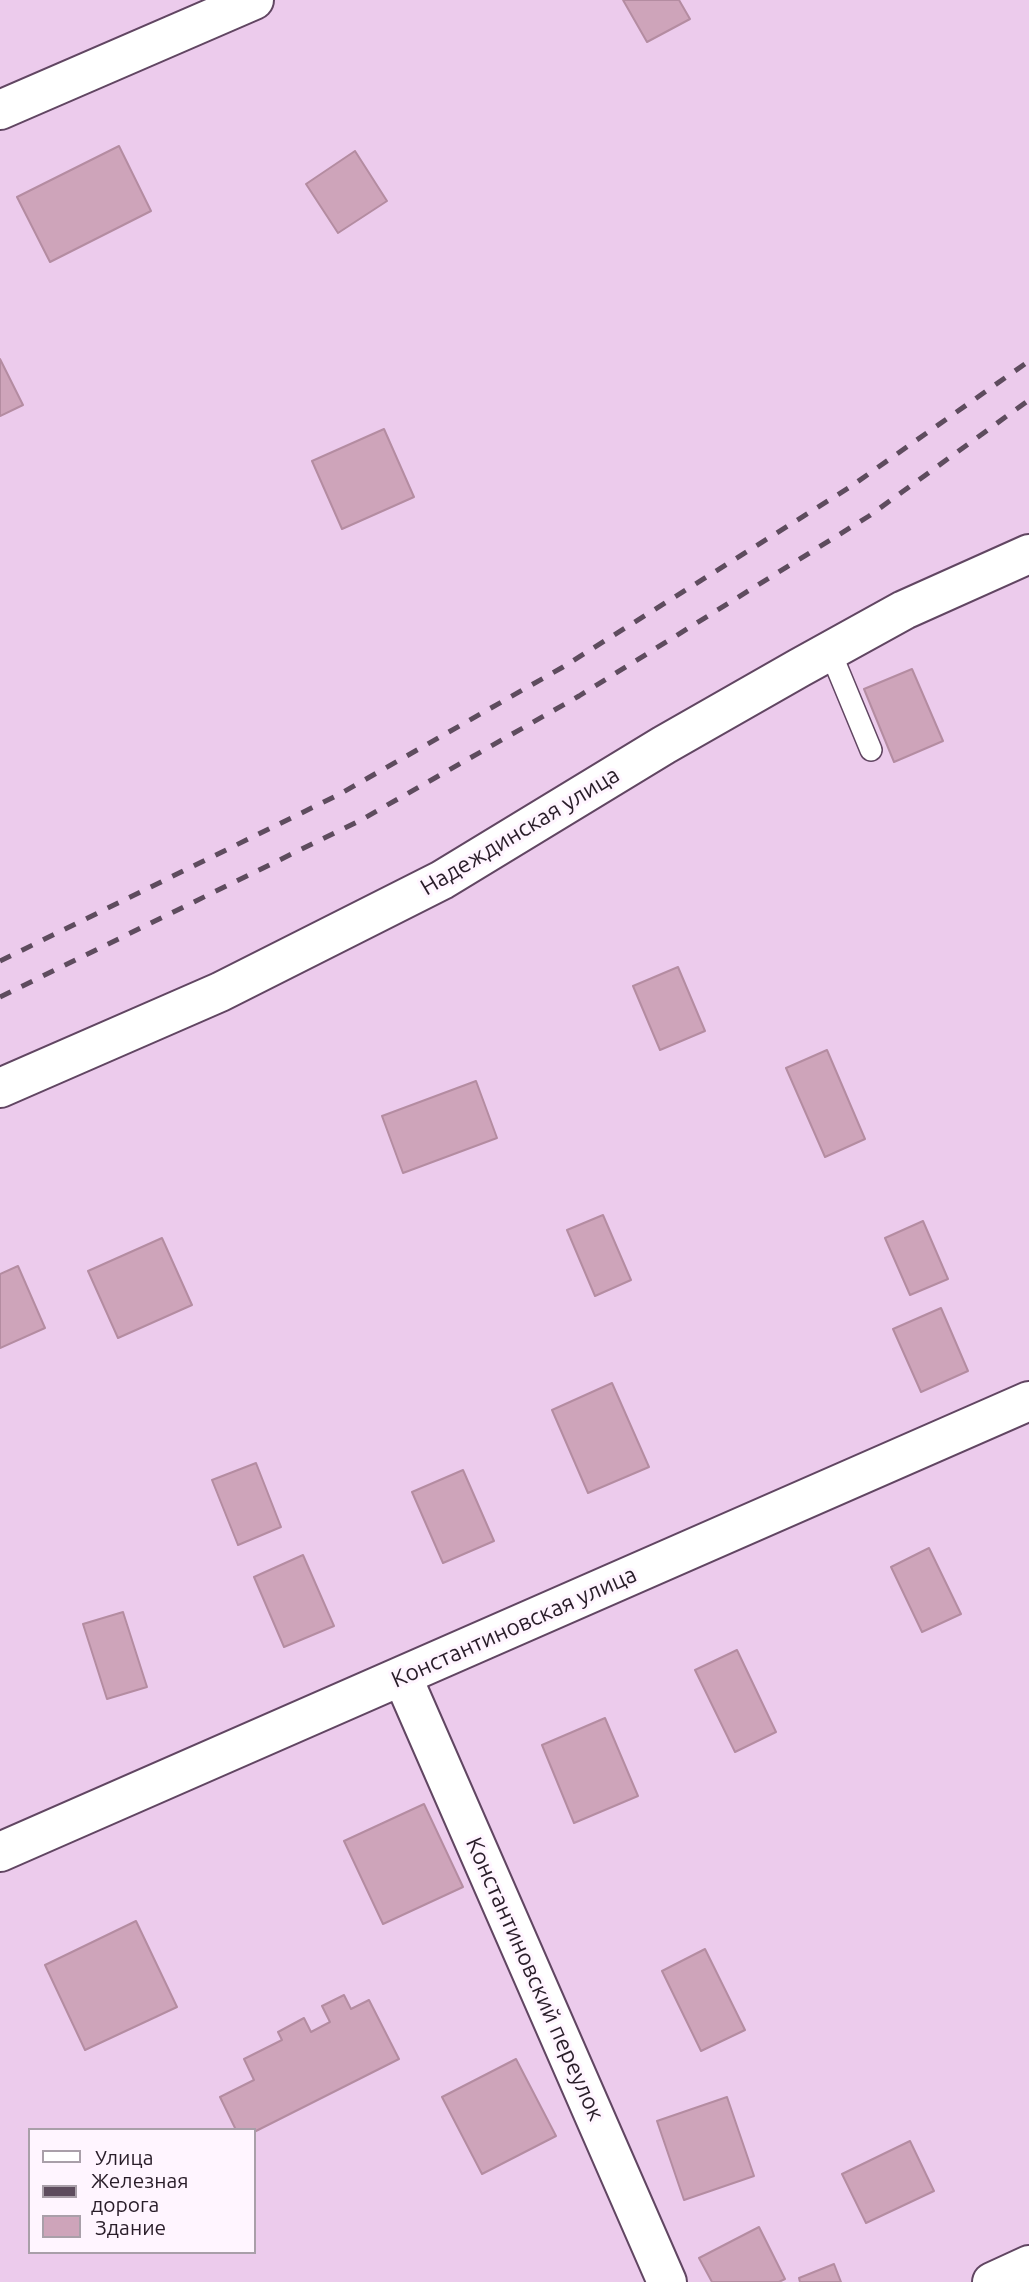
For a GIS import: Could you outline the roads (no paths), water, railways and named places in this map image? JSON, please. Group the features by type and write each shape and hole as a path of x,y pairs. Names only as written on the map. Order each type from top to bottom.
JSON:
{"street":[{"path":"0,110 254,0"},
{"name":"Надеждинская улица","path":"0,1088 220,992 442,880 664,745 830,651 904,610 1029,554"},
{"name":"Константиновская улица","path":"0,1852 1029,1401"},
{"name":"Константиновский переулок","path":"402,1676 667,2282"},
{"path":"992,2282 1029,2265"}],"lane":[{"path":"830,651 871,750"}],"railway":[{"path":"0,961 338,795 563,667 850,487 1029,361"},
{"path":"0,997 361,820 579,696 869,516 1029,400"}]}
